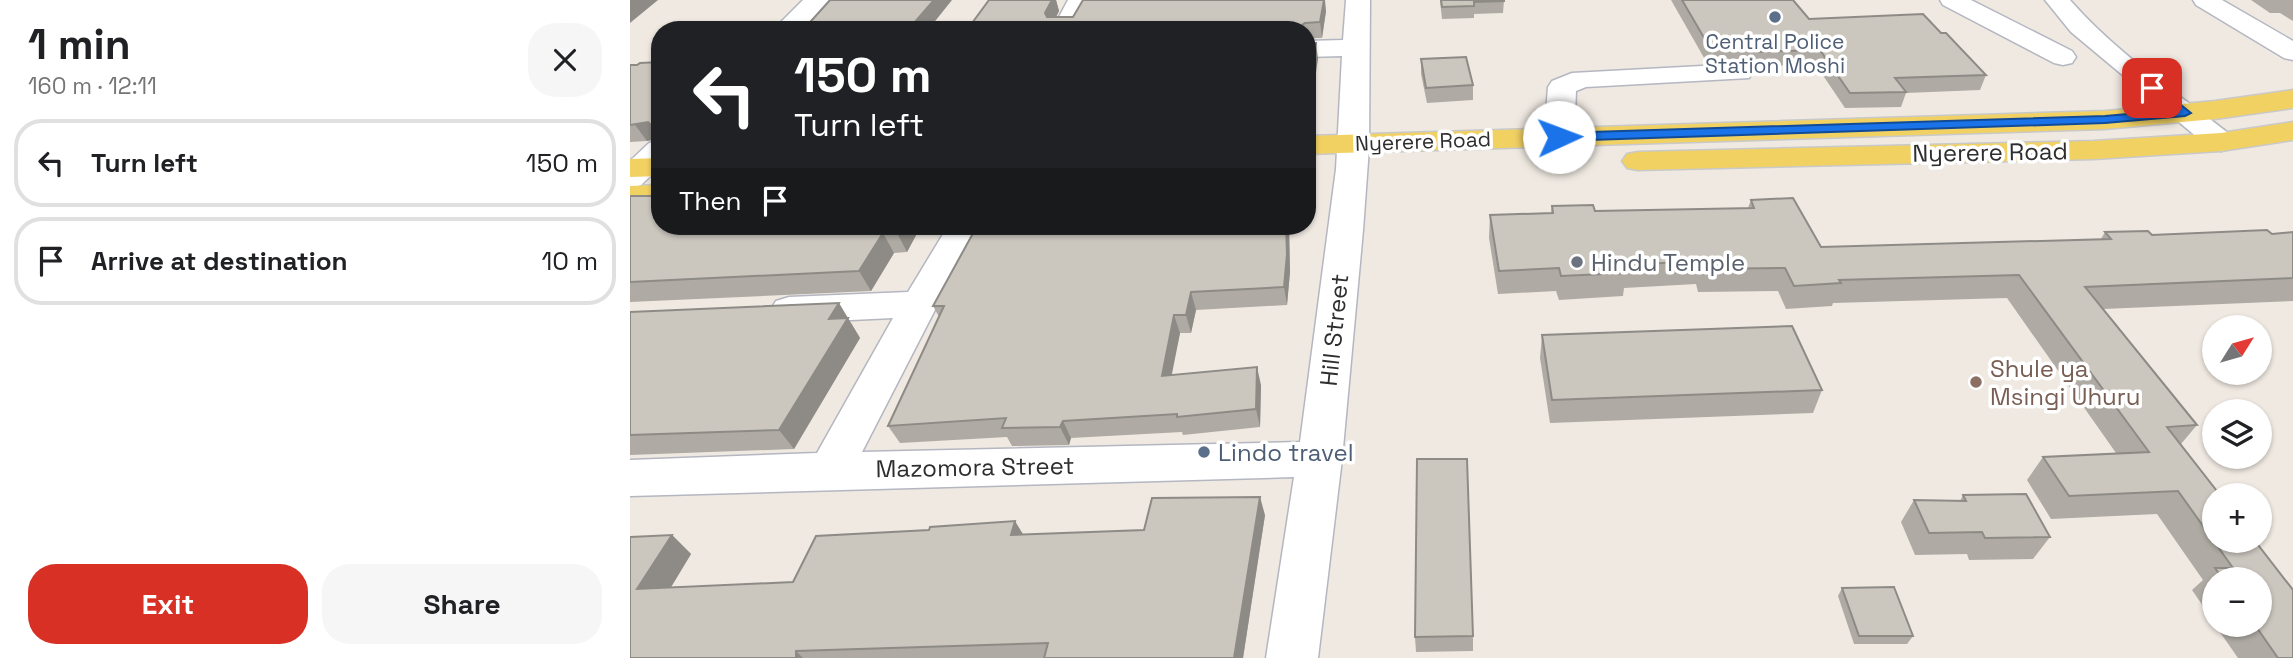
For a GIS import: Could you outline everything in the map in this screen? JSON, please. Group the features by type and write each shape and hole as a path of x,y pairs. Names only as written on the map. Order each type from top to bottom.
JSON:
{"main road":[{"name":"Nyerere Road","path":"1316,167 1352,156 1559,137 2092,120 2185,113 2293,99"},
{"name":"Nyerere Road","path":"1316,147 1352,156 2094,149 2221,142 2293,131"}],"street":[{"path":"795,21 815,2 923,0"},
{"path":"1070,21 1080,0"},
{"name":"Hill Street","path":"1292,658 1320,459 1352,156 1353,48 1358,0"},
{"path":"1952,0 2063,57"},
{"path":"2057,0 2080,26 2111,54 2221,142"},
{"path":"2205,0 2293,52"},
{"path":"1316,49 1353,48"},
{"path":"1559,137 1562,88 1582,79 1739,72"},
{"path":"830,471 919,304 960,235"},
{"path":"754,312 919,304"},
{"name":"Mazomora Street","path":"630,478 1320,459"}],"building":[{"path":"830,0 934,0 916,21 811,21"},
{"path":"989,0 1052,0 1045,13 1047,17 1073,17 1083,0 1324,0 1320,22 1316,22 974,21"},
{"path":"1441,0 1504,0 1504,1 1442,7"},
{"path":"1682,0 1793,0 1809,19 1923,14 1941,33 1946,33 1986,75 1895,78 1906,92 1850,93 1820,50 1756,52 1742,47 1710,48"},
{"path":"1466,57 1473,85 1426,88 1421,59"},
{"path":"651,62 651,125 648,122 630,125 630,65"},
{"path":"630,196 651,196 651,235 882,235 859,271 630,282"},
{"path":"1793,198 1821,247 2111,239 2105,232 2148,231 2152,235 2267,230 2272,234 2293,232 2293,278 2085,287 2197,425 2167,427 2211,483 2202,483 2202,525 2178,491 2069,496 2043,457 2149,452 2019,275 1839,280 1841,283 1794,286 1785,268 1704,269 1701,261 1624,265 1626,273 1561,276 1559,268 1499,271 1490,215 1553,213 1552,206 1593,205 1595,211 1754,208 1751,200"},
{"path":"972,235 1286,235 1284,287 1191,292 1186,315 1174,315 1162,376 1257,367 1256,409 1177,417 1177,414 1063,421 1060,427 1002,428 1006,418 888,426 944,306 933,306"},
{"path":"839,303 829,319 848,318 779,430 630,435 630,312"},
{"path":"1792,326 1822,390 1552,400 1542,335"},
{"path":"1417,459 1467,459 1473,636 1415,637"},
{"path":"2026,494 2050,537 1985,538 1982,532 1929,533 1914,500 1966,501 1963,495"},
{"path":"1260,497 1234,658 1044,658 1048,643 796,651 796,658 630,658 630,537 672,535 637,589 793,582 816,536 929,530 930,527 1015,521 1011,535 1144,530 1152,498"},
{"path":"2222,553 2264,553 2293,590 2293,658 2278,658 2263,637 2272,637 2272,567 2232,567"},
{"path":"1894,587 1913,636 1859,636 1842,588"}],"place":[{"name":"Central Police Station Moshi","path":"1775,17"},
{"name":"Hindu Temple","path":"1577,262"},
{"name":"Shule ya Msingi Uhuru","path":"1976,382"},
{"name":"Lindo travel","path":"1204,452"}],"route":[{"path":"1559,137 2105,120 2185,113 2152,88"}]}
